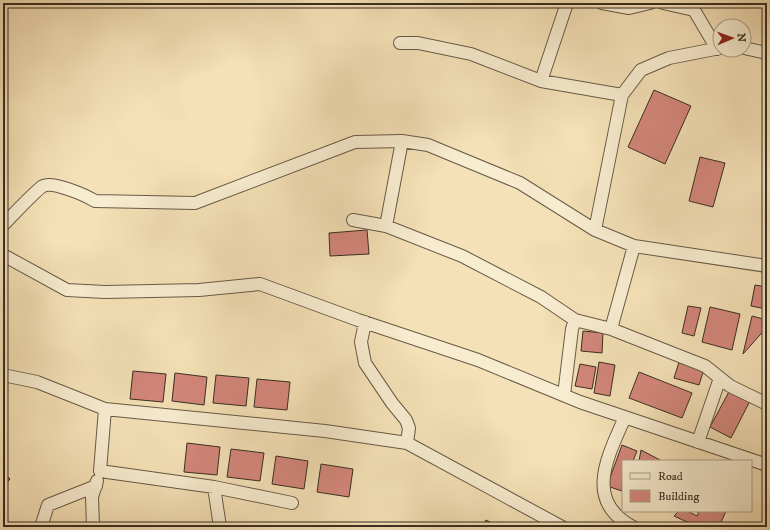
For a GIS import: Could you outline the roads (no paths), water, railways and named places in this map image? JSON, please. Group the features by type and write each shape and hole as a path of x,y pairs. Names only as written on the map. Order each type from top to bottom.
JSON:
{"street":[{"path":"541,81 567,3"},
{"path":"602,3 633,5 650,3"},
{"path":"663,3 694,10 712,38"},
{"path":"400,43 418,43 471,54 541,81 622,95"},
{"path":"595,230 622,95 641,70 669,58 712,50"},
{"path":"752,50 767,53"},
{"path":"386,226 402,141"},
{"path":"3,225 43,186 53,185 87,196 95,201 195,203 355,142 402,141 428,145 520,183 595,230 634,246 767,266"},
{"path":"353,220 386,226 462,256 541,297 575,320 610,329 705,366 730,386 767,404"},
{"path":"610,329 634,246"},
{"path":"3,255 66,290 105,292 199,290 260,284 365,322 478,360 564,395 625,417 767,465"},
{"path":"564,395 572,328 575,320"},
{"path":"365,322 360,342 365,363 392,403 406,420 409,428 406,442"},
{"path":"3,375 37,382 105,409 325,431 406,442 562,527"},
{"path":"698,442 720,378"},
{"path":"93,527 92,497 100,471 105,409"},
{"path":"625,417 605,465 603,479 604,495 620,520 633,527"},
{"path":"100,471 214,488 292,503"},
{"path":"41,527 48,505 96,486"},
{"path":"214,488 220,527"}]}
